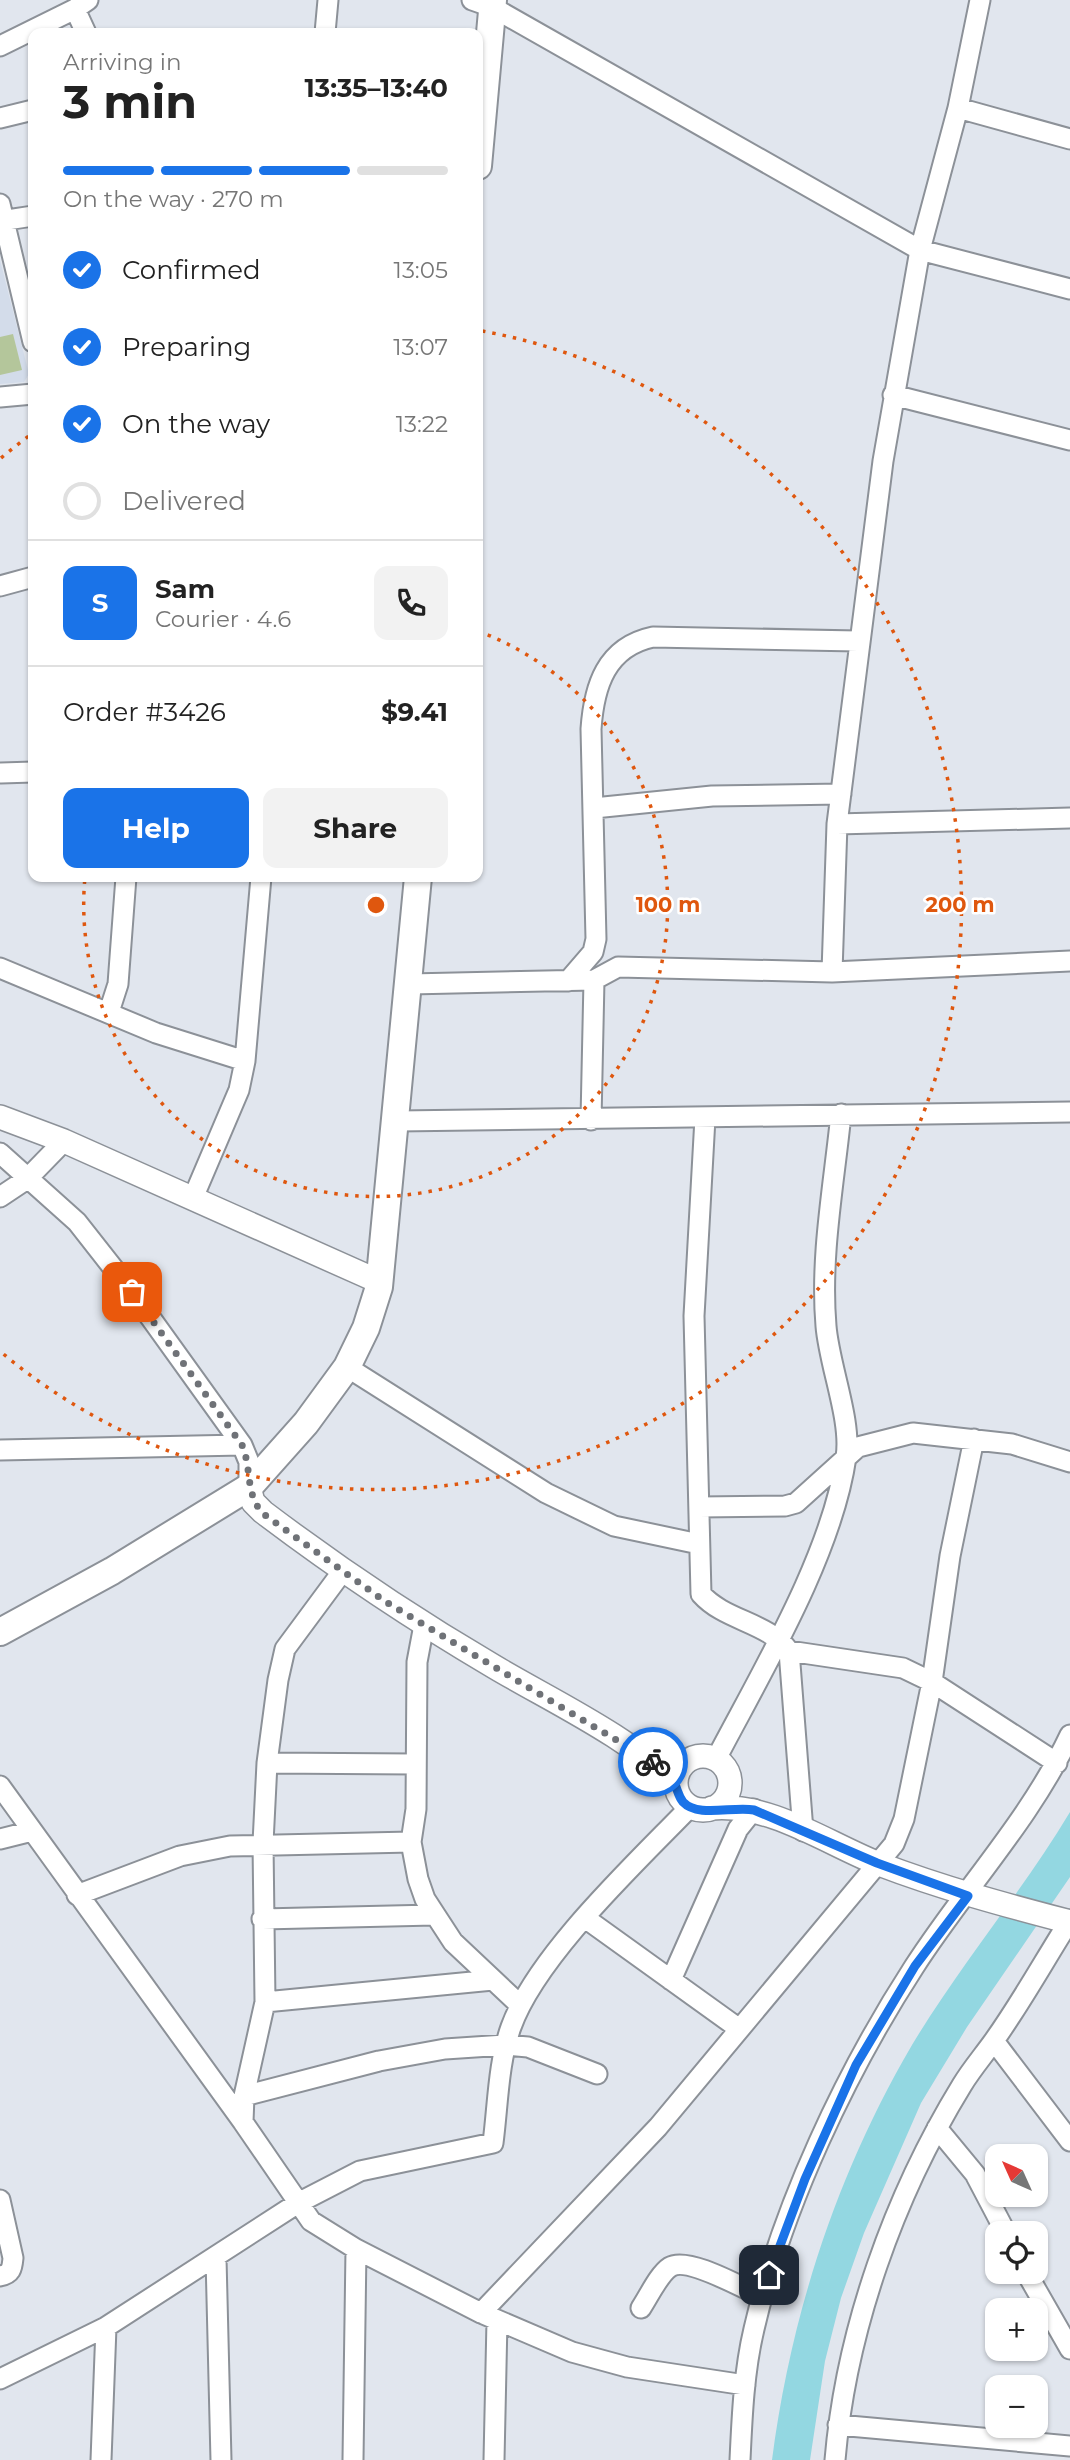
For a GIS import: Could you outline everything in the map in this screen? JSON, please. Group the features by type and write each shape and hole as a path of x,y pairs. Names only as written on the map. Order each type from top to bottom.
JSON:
{"main road":[{"path":"483,64 486,2"},
{"path":"0,1632 113,1571 249,1487 306,1423 347,1367 366,1328 380,1282 418,882"}],"street":[{"path":"325,28 328,0"},
{"path":"832,972 837,824 858,641 893,395 920,250 958,108 980,0"},
{"path":"486,2 920,250 1070,289"},
{"path":"36,28 81,5 85,28"},
{"path":"0,46 28,32"},
{"path":"958,108 1070,139"},
{"path":"0,118 28,111"},
{"path":"28,216 2,215 28,322"},
{"path":"0,397 28,394"},
{"path":"893,395 1070,440"},
{"path":"0,586 28,578"},
{"path":"568,981 593,952 596,939 593,705 600,679 612,658 628,645 653,637 858,641"},
{"path":"0,768 0,776 28,773"},
{"path":"594,808 712,796 841,794"},
{"path":"837,824 1070,818"},
{"path":"109,1012 118,984 126,882"},
{"path":"193,1198 239,1090 246,1061 261,882"},
{"path":"410,984 594,980 618,967 832,972 1070,961"},
{"path":"0,968 156,1033 246,1061"},
{"path":"591,1120 594,980"},
{"path":"397,1121 1070,1112"},
{"path":"0,2379 106,2327 298,2203 360,2171 493,2143 505,2045 520,2005 585,1918 701,1808 725,1799 723,1768 785,1645 835,1508 847,1454 826,1328 825,1299 825,1267 841,1114"},
{"path":"0,1117 64,1140 380,1282"},
{"path":"705,1118 694,1316 701,1594 710,1605 785,1645 903,1668 932,1682 1057,1763"},
{"path":"0,1197 27,1179 64,1140"},
{"path":"0,1153 77,1222 132,1292 242,1445 249,1462 249,1487 253,1502 262,1513 342,1572 424,1625 643,1754 675,1785 678,1794 701,1808 754,1810 877,1863 968,1896 1064,1920 994,2041 963,2082 911,2180 868,2294 838,2425 835,2460"},
{"path":"347,1367 546,1493 614,1526 667,1540 699,1544"},
{"path":"699,1507 785,1506 796,1503 808,1495 847,1454 858,1447 913,1433 1012,1444 1070,1462"},
{"path":"494,2460 489,2316 658,2127 894,1844 904,1819 932,1682 950,1556 974,1439"},
{"path":"0,1450 242,1445"},
{"path":"243,2122 244,2096 265,2001 262,1919 267,1763 285,1649 342,1572"},
{"path":"424,1625 417,1662 414,1764 416,1809 411,1842 418,1879 434,1915 453,1942 520,2005"},
{"path":"785,1645 803,1831"},
{"path":"740,2460 745,2385 753,2330 775,2253 856,2065 915,1966 968,1896 1057,1763 1070,1735"},
{"path":"643,1754 687,1760 702,1756 723,1768 754,1810"},
{"path":"675,1785 677,1775 687,1760"},
{"path":"267,1763 414,1764"},
{"path":"0,1786 243,2122 311,2221 356,2249 489,2316 572,2352 627,2367 745,2385"},
{"path":"671,1980 738,1829 754,1810"},
{"path":"0,1839 32,1831"},
{"path":"77,1895 180,1856 230,1846 263,1843 411,1842"},
{"path":"262,1919 434,1915"},
{"path":"585,1918 738,2028"},
{"path":"265,2001 493,1980"},
{"path":"994,2041 1070,2141"},
{"path":"244,2096 379,2061 445,2049 505,2045 528,2047 597,2074"},
{"path":"937,2128 975,2174 1000,2221"},
{"path":"0,2200 13,2258 8,2274 0,2276"},
{"path":"353,2460 356,2249"},
{"path":"216,2258 221,2460"},
{"path":"641,2308 669,2268 680,2264 695,2267 763,2297"},
{"path":"1033,2284 1070,2349"},
{"path":"101,2460 106,2327"},
{"path":"838,2425 1070,2446"}],"shaded area":[{"path":"0,260 28,376 24,382 0,384"}],"green space":[{"path":"13,334 22,370 0,375 0,337"}],"water":[{"path":"1070,1812 1070,1877 967,2027 921,2103 864,2233 841,2298 825,2361 810,2460 772,2460 791,2352 805,2298 821,2246 861,2143 912,2045"}],"way so far":[{"path":"132,1292 242,1445 249,1462 249,1487 253,1502 262,1513 386,1602 653,1762"}],"route":[{"path":"653,1762 675,1785 682,1801 697,1810 734,1807 754,1810 877,1863 968,1896 915,1966 856,2065 805,2179 775,2253 769,2275"}]}
